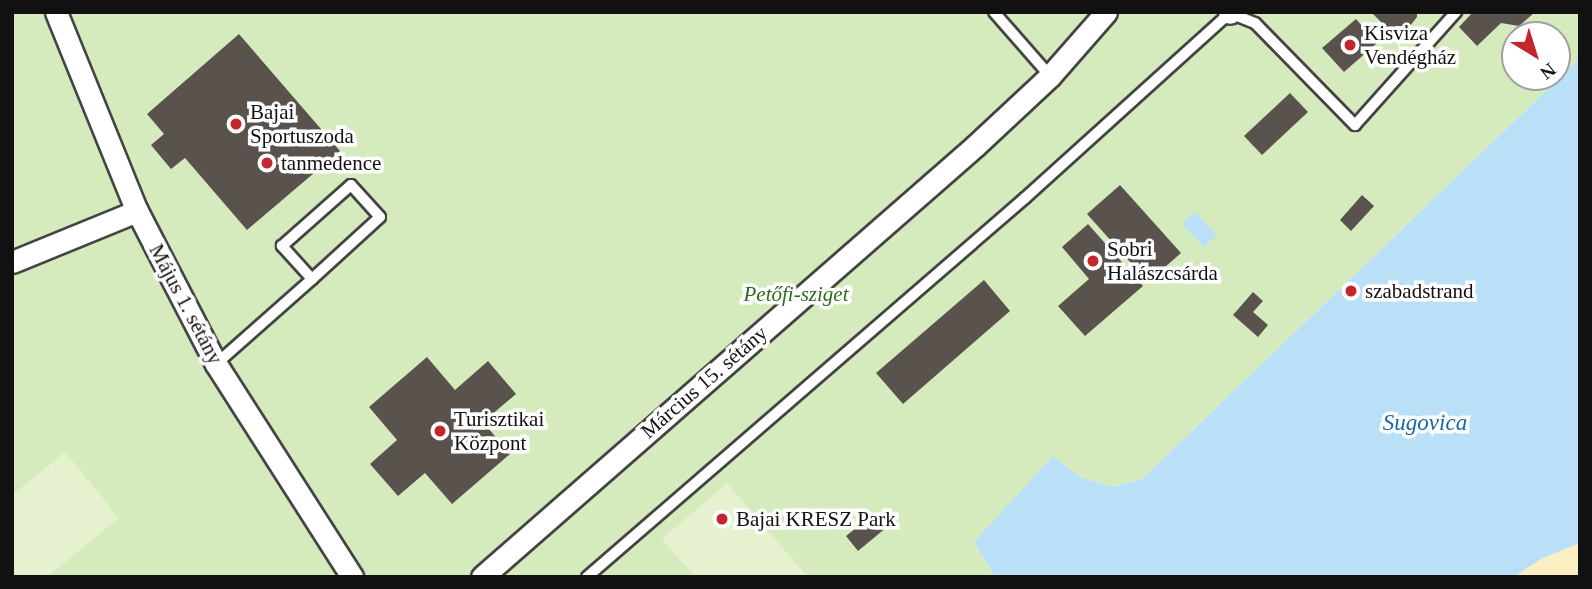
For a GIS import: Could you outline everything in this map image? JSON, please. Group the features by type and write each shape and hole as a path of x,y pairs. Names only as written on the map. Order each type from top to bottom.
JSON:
{"street":[{"name":"Május 1. sétány","path":"56,12 136,211 216,364 352,577"},
{"name":"Március 15. sétány","path":"482,577 975,146 1050,76 1106,12"},
{"path":"12,262 136,211"}],"lane":[{"path":"994,12 1050,76"},
{"path":"587,577 985,233 1230,13 1255,23 1355,125 1456,12"},
{"path":"216,364 312,279 380,217 351,185 282,246 312,279"}],"green space":[{"name":"Petőfi-sziget","path":"12,12 1580,12 1580,58 1571,67 1571,21 1501,21 1501,91 1546,91 1142,479 1113,487 1080,477 1054,457 974,542 995,577 12,577"},
{"path":"65,452 119,518 47,577 12,577 12,495"},
{"name":"Bajai KRESZ Park","path":"727,483 808,577 695,577 662,539"}],"sand":[{"path":"1580,543 1580,577 1513,577 1543,558"}],"water":[{"name":"Sugovica","path":"1580,58 1580,543 1543,558 1513,577 995,577 974,542 1053,456 1080,477 1113,487 1142,479 1546,91 1571,91 1571,67"},
{"path":"1195,212 1217,235 1204,247 1182,224"}],"building":[{"path":"1371,12 1417,12 1417,17 1410,26 1396,26 1390,31"},
{"path":"1473,12 1535,12 1525,21 1501,21 1477,46 1459,27"},
{"name":"Kisviza Vendégház","path":"1356,19 1377,43 1344,72 1322,48"},
{"name":"Bajai Sportuszoda","path":"239,34 340,151 247,230 185,158 171,169 151,145 164,134 147,114"},
{"path":"1290,93 1308,112 1262,155 1244,136"},
{"path":"1120,185 1181,253 1148,282 1087,214"},
{"path":"1362,195 1374,206 1351,231 1340,220"},
{"path":"1088,224 1143,286 1085,336 1058,306 1089,279 1062,247"},
{"path":"984,280 1010,311 903,404 876,373"},
{"path":"1253,292 1263,301 1253,312 1268,325 1258,337 1233,315"},
{"name":"Turisztikai Központ","path":"427,357 455,390 488,361 516,394 483,422 510,454 452,504 425,473 398,496 370,464 397,440 369,407"},
{"path":"875,513 887,527 858,551 846,536"}],"place":[{"name":"Kisviza Vendégház","path":"1350,45"},
{"name":"Bajai Sportuszoda","path":"236,124"},
{"name":"tanmedence","path":"267,163"},
{"name":"Sobri Halászcsárda","path":"1093,261"},
{"name":"szabadstrand","path":"1351,291"},
{"name":"Turisztikai Központ","path":"440,431"},
{"name":"Bajai KRESZ Park","path":"722,519"}]}
